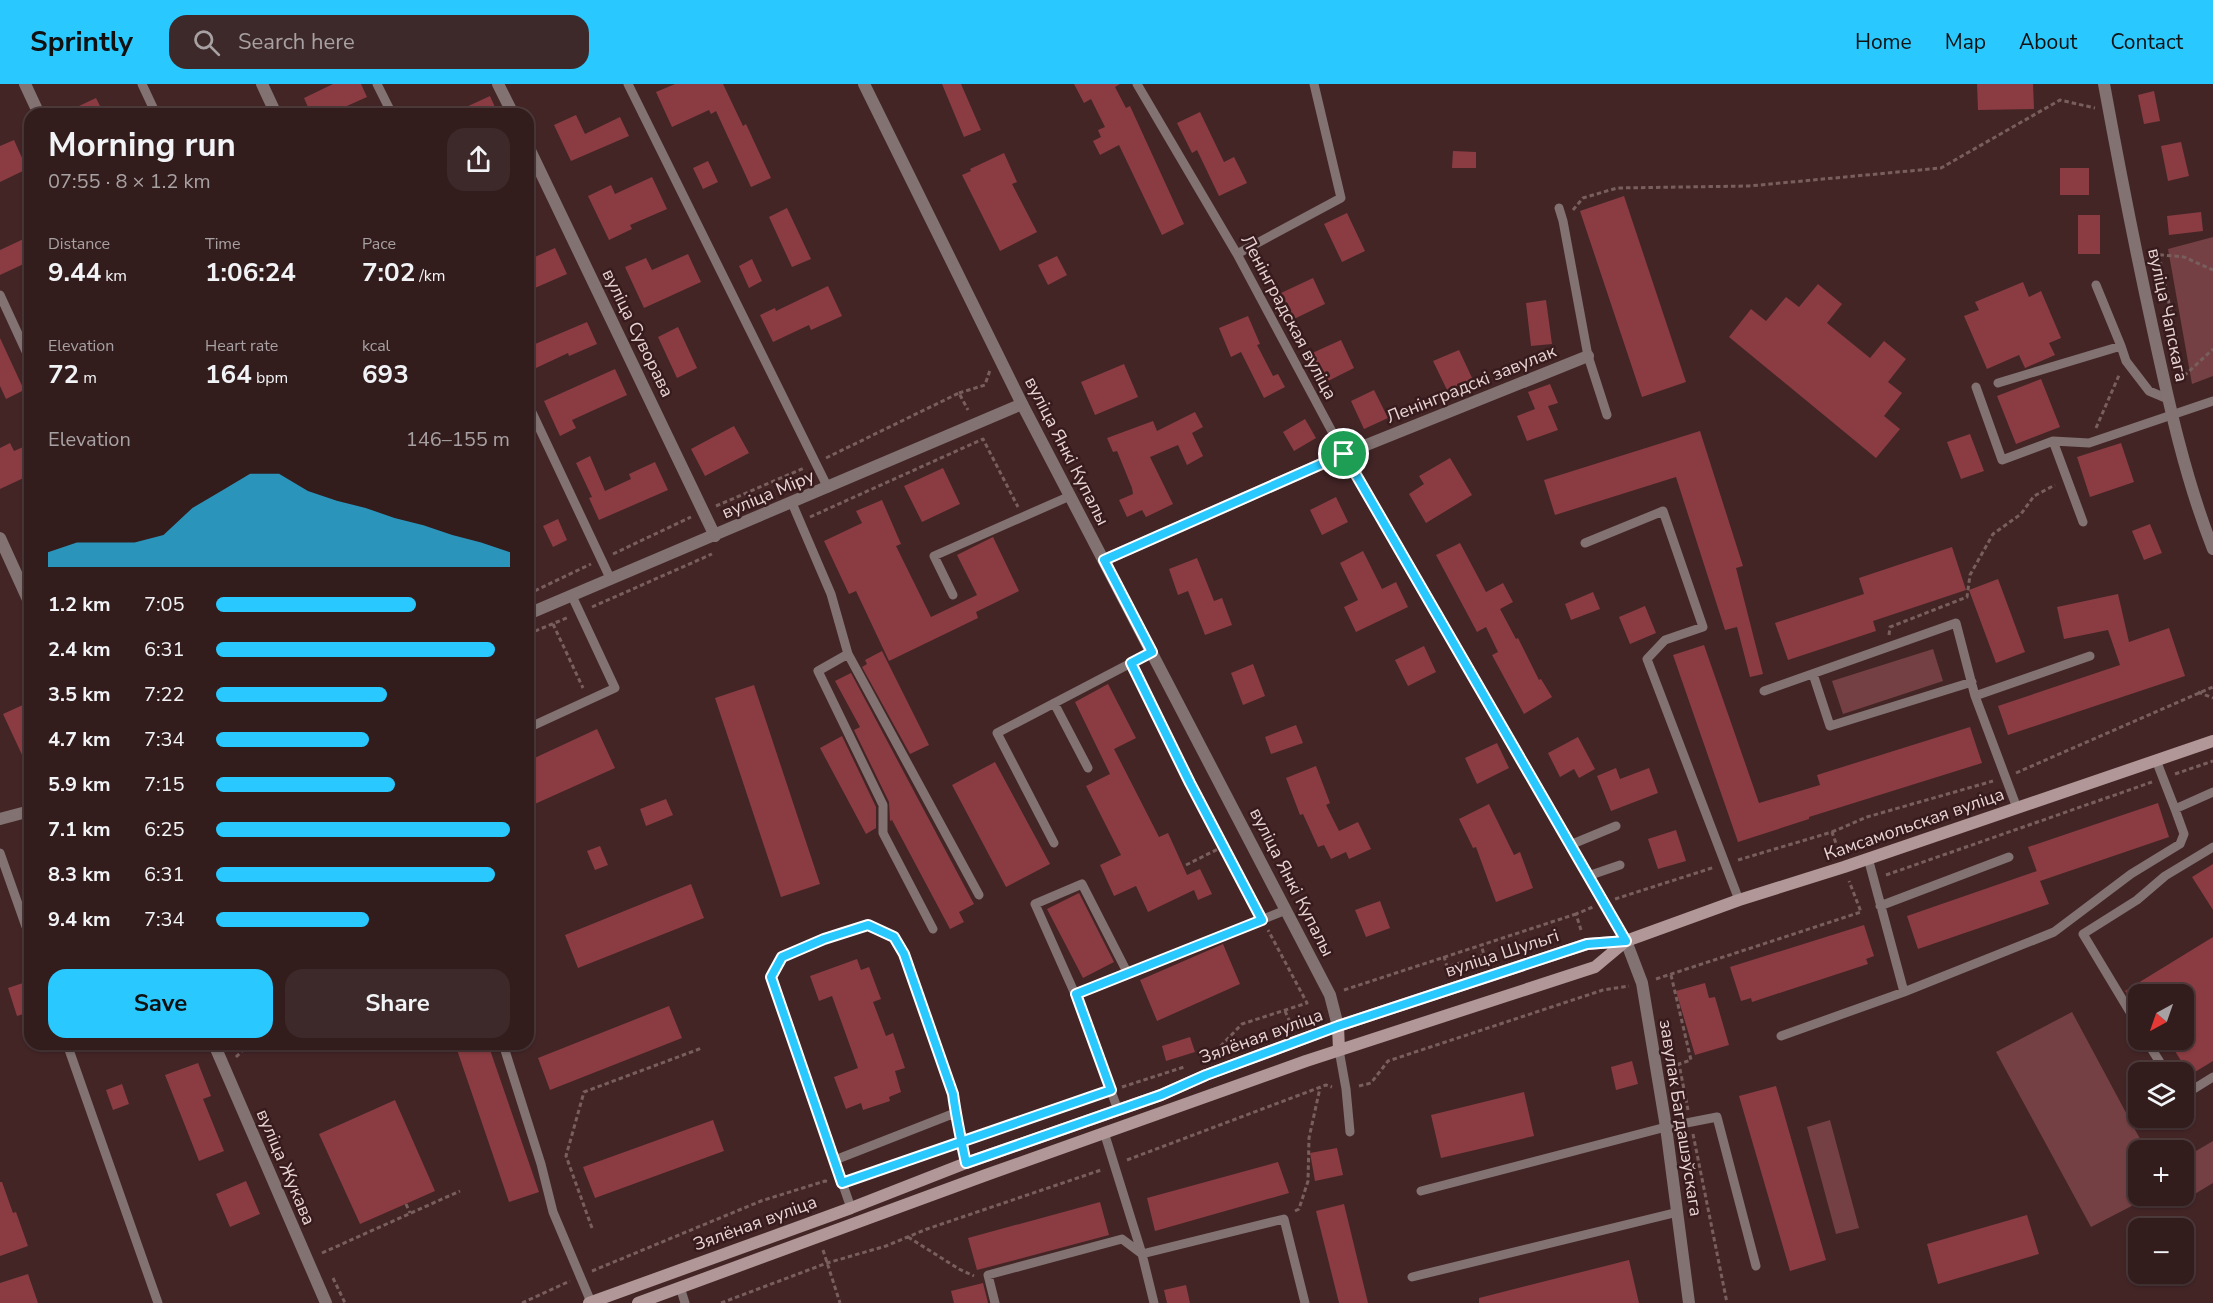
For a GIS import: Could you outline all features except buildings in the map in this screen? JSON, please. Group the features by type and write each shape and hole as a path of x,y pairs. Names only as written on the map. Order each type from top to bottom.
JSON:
{"main road":[{"name":"Камсамольская вуліца","path":"1626,941 1739,900 2213,741"},
{"name":"вуліца Шульгі","path":"1338,1026 1587,944 1626,941"},
{"path":"1338,1026 1340,1050 1595,967 1626,941"},
{"name":"Зялёная вуліца","path":"590,1303 851,1208 966,1163 1118,1110 1338,1026"},
{"name":"Зялёная вуліца","path":"638,1303 1104,1132 1340,1050"},
{"path":"674,1271 680,1287"}],"street":[{"path":"25,84 36,108"},
{"path":"262,84 273,108"},
{"path":"498,84 510,108"},
{"name":"вуліца Янкі Купалы","path":"864,84 1022,404 1330,995 1338,1026"},
{"name":"вуліца Чапскага","path":"2104,84 2137,257 2167,396 2192,489 2213,549"},
{"name":"вуліца Суворава","path":"534,159 715,536"},
{"name":"Ленінградскі завулак","path":"1104,560 1344,454 1588,356"},
{"name":"вуліца Міру","path":"534,612 1022,404"},
{"path":"0,538 24,591"},
{"path":"0,819 24,813"},
{"name":"завулак Багдашэўскага","path":"1626,941 1642,983 1666,1127 1689,1303"},
{"name":"вуліца Жукава","path":"217,1050 326,1303"}],"lane":[{"path":"142,84 153,108"},
{"path":"378,84 389,108"},
{"path":"628,84 828,488"},
{"name":"Ленінградская вуліца","path":"1137,84 1238,254 1344,454 1626,941"},
{"path":"1238,254 1341,198 1314,84"},
{"path":"1559,208 1588,356 1607,415"},
{"path":"2096,285 2126,361 2149,391 2167,396"},
{"path":"0,295 24,347"},
{"path":"1998,383 2121,346"},
{"path":"1976,387 2002,460 2053,441 2089,443 2213,401"},
{"path":"534,417 611,580"},
{"path":"2053,441 2083,522"},
{"path":"953,595 934,556 1070,496"},
{"path":"792,503 831,594 848,654 979,895"},
{"path":"1585,543 1663,511 1702,627 1665,640 1647,659 1739,900"},
{"path":"534,725 615,688 572,596"},
{"path":"1764,691 1956,623 1975,696 2017,808"},
{"path":"1054,843 997,733 1152,652"},
{"path":"848,654 818,671 883,805 883,833 933,929"},
{"path":"1975,696 2090,656"},
{"path":"1813,674 1830,726 1972,682"},
{"path":"1054,703 1088,768"},
{"path":"1780,1036 1904,992 2054,932 2132,874 2180,844 2184,834 2156,760"},
{"path":"2175,809 2213,792"},
{"path":"1570,845 1616,826"},
{"path":"2128,1008 2084,934 2138,900 2165,876 2213,847"},
{"path":"0,853 24,921"},
{"path":"1880,906 2009,857"},
{"path":"1868,858 1904,992"},
{"path":"1588,876 1620,865"},
{"path":"1118,1110 1076,994 1035,904 1082,884 1128,974"},
{"path":"1076,994 1286,910"},
{"path":"851,1208 771,977 782,957 824,939 868,925 894,937 904,954 949,1083 966,1163"},
{"path":"69,1050 158,1303"},
{"path":"505,1050 554,1212 590,1303"},
{"path":"1340,1050 1350,1132"},
{"path":"2194,1089 2213,1077"},
{"path":"835,1160 956,1113"},
{"path":"1421,1191 1666,1127 1717,1117 1755,1266"},
{"path":"1104,1132 1142,1254 1154,1303"},
{"path":"1412,1277 1678,1212"},
{"path":"1142,1254 1284,1219 1305,1303"},
{"path":"995,1303 988,1275 1122,1239 1142,1254"},
{"path":"680,1287 685,1303"}],"path":[{"path":"1563,221 1583,198 1617,188 1749,186 1941,168 2060,100 2097,109"},
{"path":"2159,255 2184,376"},
{"path":"2137,257 2159,255 2184,257 2213,270"},
{"path":"2167,396 2184,376 2213,349"},
{"path":"2089,443 2126,361"},
{"path":"534,591 703,512 815,463 959,393 982,439"},
{"path":"1888,640 1890,627 1967,597 1970,575 1993,534 2021,514 2034,496 2067,479"},
{"path":"553,624 589,700"},
{"path":"1131,663 1190,783 1307,1003 1242,1024 1207,1060"},
{"path":"1832,832 1867,817 2006,777 2213,687"},
{"path":"2199,692 2213,699"},
{"path":"1873,880 2213,761"},
{"path":"1186,865 1224,846"},
{"path":"1338,992 1576,914 1597,905"},
{"path":"1576,914 1583,936"},
{"path":"1444,956 1447,967 1484,955 1481,944"},
{"path":"1671,975 1691,1060 1679,1064 1727,1303"},
{"path":"721,1303 828,1263 1115,1165 1326,1085 1346,1089 1371,1083 1388,1061 1603,990 1630,986"},
{"path":"1285,1011 1294,1033"},
{"path":"592,1228 566,1156 584,1092 702,1048"},
{"path":"241,1067 236,1056 242,1050"},
{"path":"522,1303 580,1276 761,1201 825,1181 832,1184 842,1183 1185,1066"},
{"path":"1299,1209 1308,1181 1309,1138 1320,1088"},
{"path":"320,1246 322,1254 460,1191"},
{"path":"405,1204 410,1214"},
{"path":"908,1237 973,1276 988,1275"},
{"path":"819,1238 840,1303"}],"shaded area":[{"path":"2213,237 2213,376 2192,384 2168,249"},
{"path":"1933,649 1943,681 1843,714 1832,681"},
{"path":"2072,1012 2128,1116 2128,1128 2134,1128 2141,1140 2128,1140 2128,1206 2132,1206 2091,1227 1996,1052"},
{"path":"1830,1120 1859,1228 1836,1234 1807,1127"},
{"path":"2213,1141 2213,1183 2194,1194 2194,1152"}],"route":[{"path":"1344,454 1104,560 1152,652 1131,663 1190,783 1262,920 1076,994 1111,1090 961,1142 842,1183 771,977 782,957 824,939 868,925 894,937 904,954 953,1094 961,1142 966,1163 1161,1095 1206,1075 1338,1026 1587,944 1626,941 1344,454"}]}
